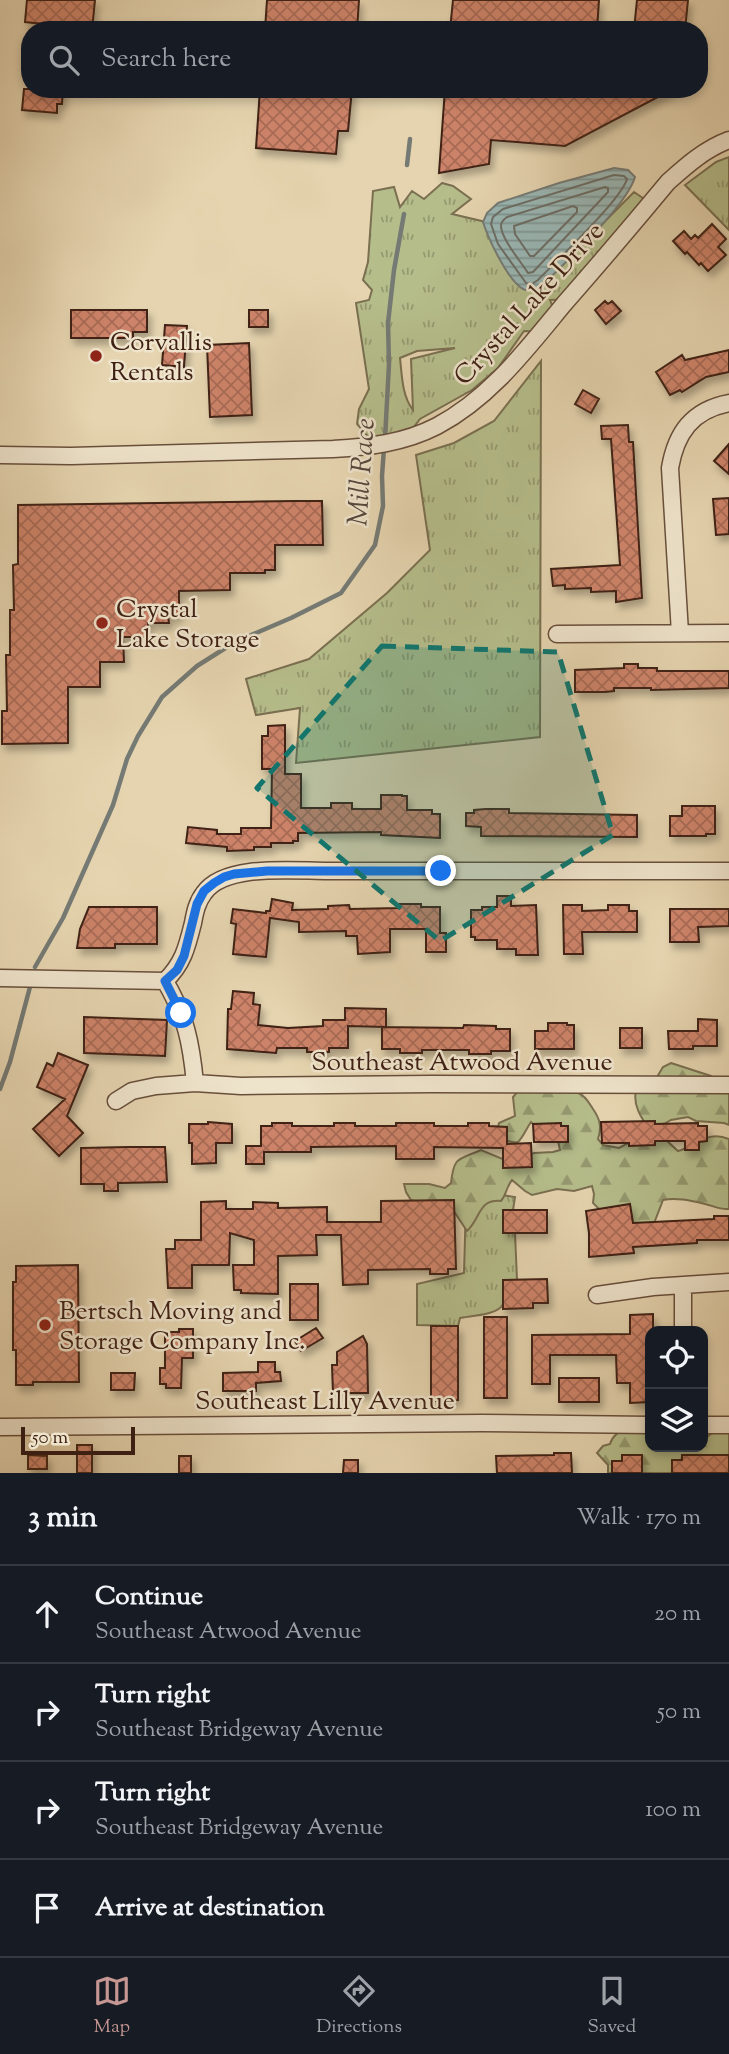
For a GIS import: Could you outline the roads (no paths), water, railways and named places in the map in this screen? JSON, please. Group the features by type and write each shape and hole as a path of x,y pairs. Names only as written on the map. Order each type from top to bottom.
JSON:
{"street":[{"name":"Crystal Lake Drive","path":"0,455 71,456 371,447 399,441 435,427 473,403 513,365 668,182 692,160 729,139"},
{"path":"680,633 670,468 673,451 684,428 692,420 707,410 729,403"},
{"path":"557,634 729,633"},
{"path":"0,978 165,981 177,970 184,956 197,904 204,891 234,874 267,871 729,871"},
{"path":"165,981 178,1003 186,1026 195,1083"},
{"name":"Southeast Atwood Avenue","path":"116,1101 132,1091 195,1083 241,1086 729,1085"},
{"path":"597,1295 653,1287 729,1282"},
{"path":"683,1285 683,1326"},
{"name":"Southeast Lilly Avenue","path":"0,1427 482,1423 645,1425"},
{"path":"708,1425 729,1425"}],"water":[{"path":"614,168 628,170 635,177 608,218 542,286 534,291 517,284 505,269 489,238 483,222 487,213 498,203"}],"waterway":[{"name":"Mill Race","path":"407,165 410,139"},
{"name":"Mill Race","path":"385,439 388,323 404,214"},
{"name":"Mill Race","path":"35,967 63,918 113,805 127,759 162,697 197,666 235,642 341,593 375,545 383,506 384,448"},
{"name":"Mill Race","path":"0,1089 30,987"}],"place":[{"name":"Corvallis Rentals","path":"96,356"},
{"name":"Crystal Lake Storage","path":"102,623"},
{"name":"Bertsch Moving and Storage Company Inc.","path":"45,1325"}]}
